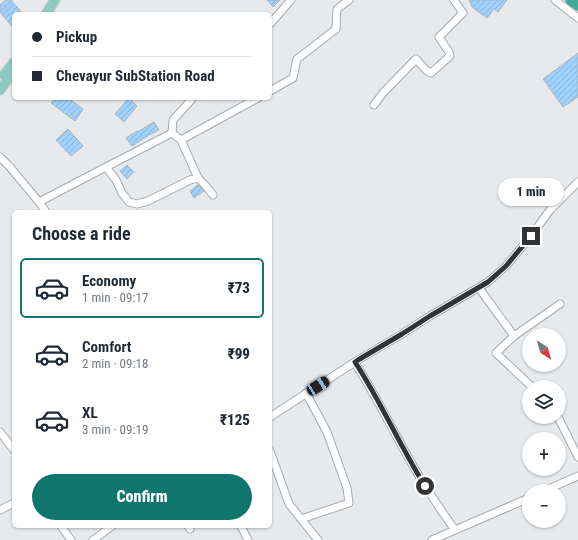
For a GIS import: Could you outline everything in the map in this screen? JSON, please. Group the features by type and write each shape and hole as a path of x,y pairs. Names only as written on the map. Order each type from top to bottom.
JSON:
{"highway":[{"path":"571,0 578,5"}],"main road":[{"path":"47,12 55,0"},
{"path":"53,12 61,0"},
{"path":"0,81 12,65"},
{"path":"0,90 12,74"}],"street":[{"path":"272,22 291,0"},
{"path":"374,105 382,93 416,59 427,71 431,73 450,56 439,37 463,13 454,0"},
{"path":"555,0 578,18"},
{"path":"272,90 293,78 297,59 336,29 337,9 346,1"},
{"path":"172,133 173,120 191,100"},
{"path":"181,140 254,100"},
{"path":"172,133 181,140 198,178 205,184 213,195"},
{"path":"39,202 172,133"},
{"path":"0,157 45,210"},
{"path":"106,167 116,180 122,193 129,202 137,204 148,201 190,180 198,178"},
{"path":"272,416 358,360 488,282 506,266 550,210 578,182"},
{"path":"479,288 514,336"},
{"path":"525,380 496,353 514,336 560,304"},
{"path":"355,362 412,464 455,530"},
{"path":"301,519 350,502 347,488 327,432 306,393"},
{"path":"562,424 577,455"},
{"path":"0,432 12,447"},
{"path":"272,456 289,504 318,540"},
{"path":"560,484 578,476"},
{"path":"432,540 522,501"},
{"path":"0,510 12,504"},
{"path":"62,528 71,540"},
{"path":"93,540 109,528"},
{"path":"242,528 248,540"}],"building":[{"path":"6,0 11,0 21,12 12,12 12,27 0,12 0,5"},
{"path":"267,0 280,0 273,7"},
{"path":"469,0 507,0 498,12 494,9 487,18 472,7"},
{"path":"578,53 578,97 563,107 543,79"},
{"path":"53,100 71,100 83,109 75,121 51,103"},
{"path":"127,100 131,100 137,106 124,122 115,114"},
{"path":"154,122 159,130 132,146 126,138"},
{"path":"68,129 83,146 71,156 56,140"},
{"path":"127,165 134,172 127,179 120,171"},
{"path":"198,185 204,191 194,198 190,191"}],"route":[{"path":"425,486 355,362 488,282 506,266 531,236"}]}
